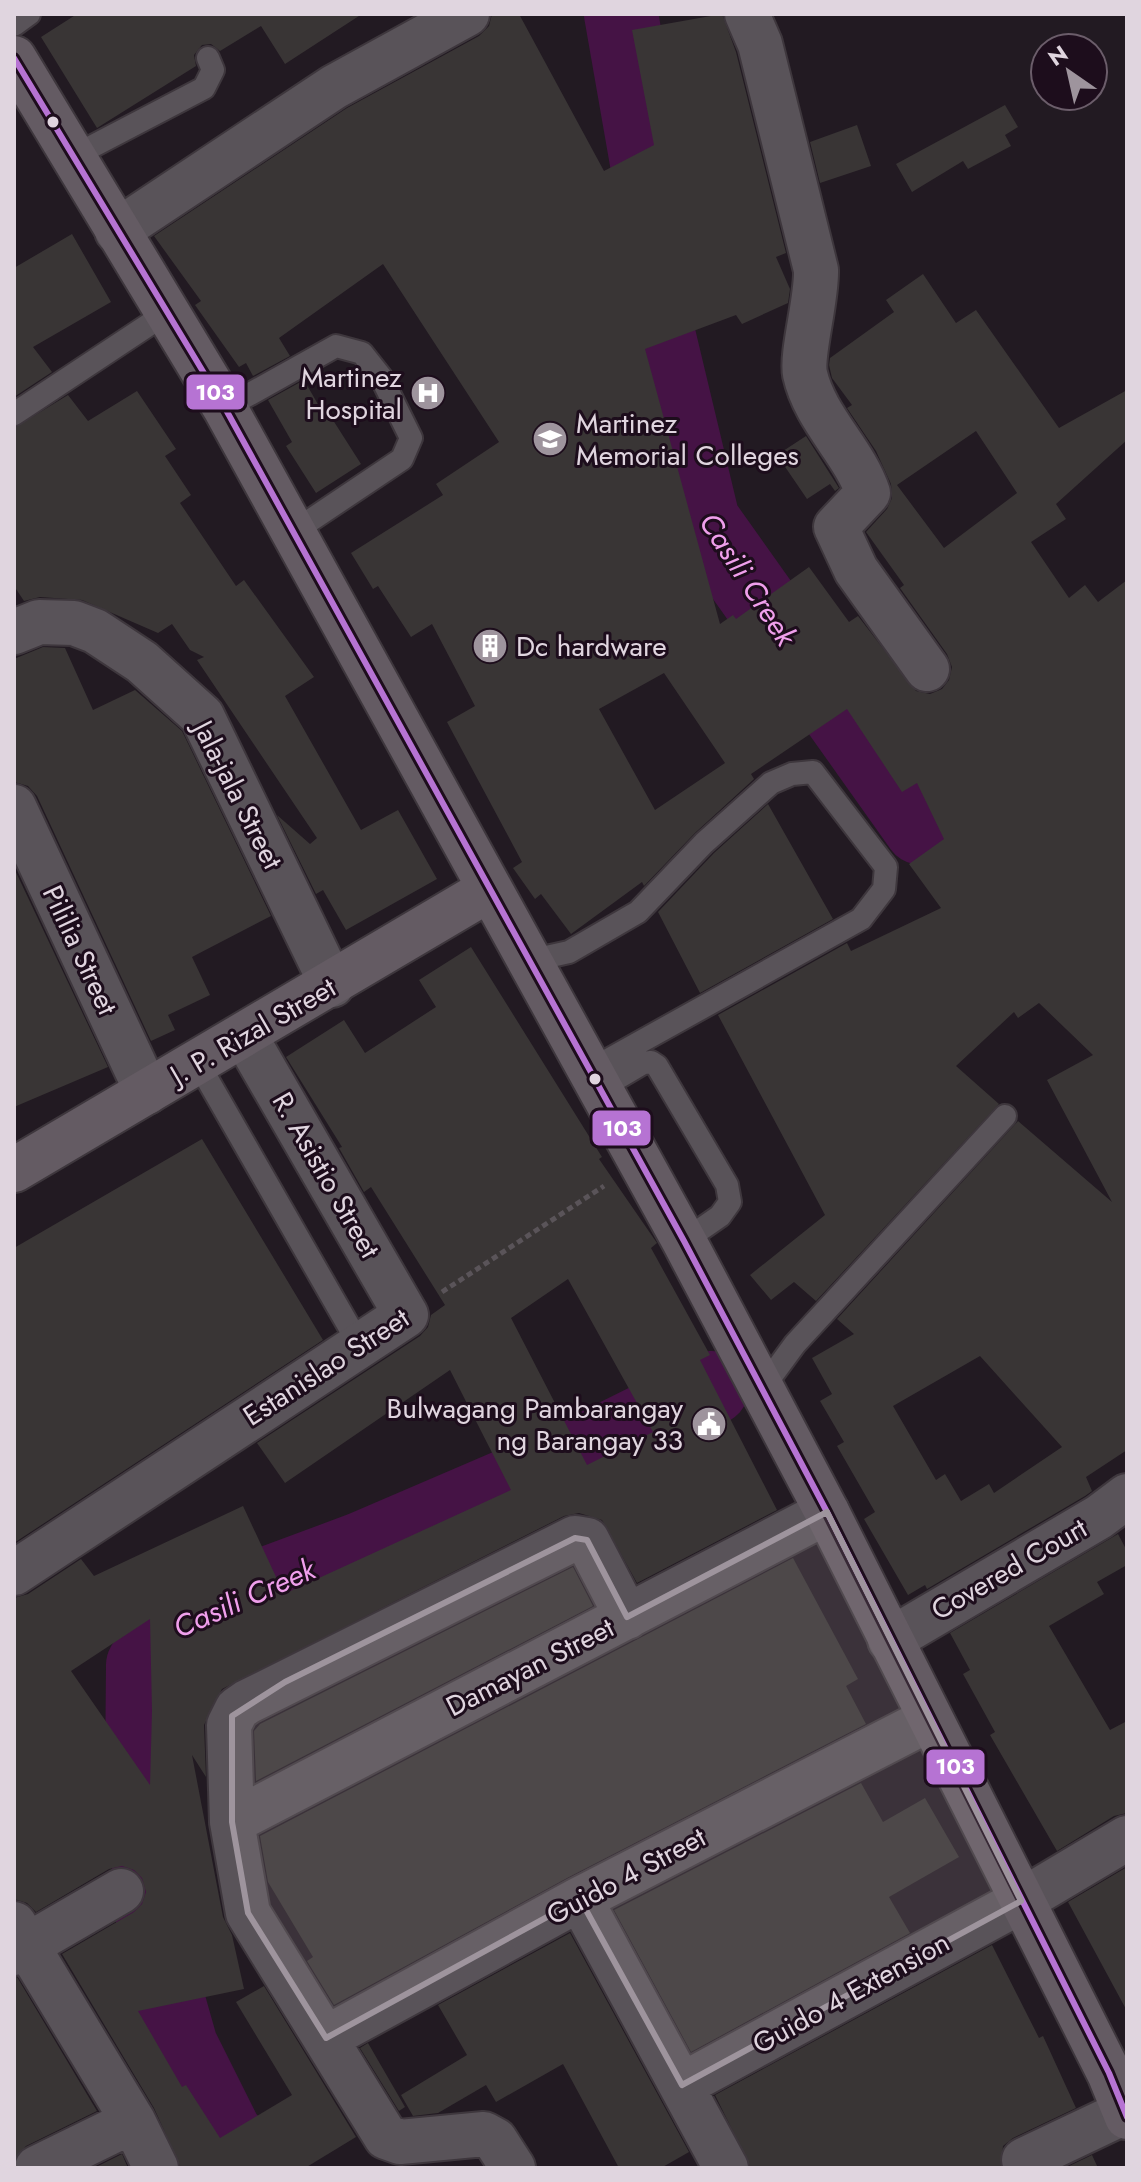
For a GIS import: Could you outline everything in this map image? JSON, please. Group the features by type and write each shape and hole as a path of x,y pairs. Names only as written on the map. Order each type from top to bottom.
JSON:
{"main road":[{"path":"14,58 225,408 684,1241 827,1512 1021,1901 1122,2092"},
{"name":"J. P. Rizal Street","path":"14,1170 490,889"}],"street":[{"path":"117,231 334,87 467,14"},
{"path":"747,14 760,44 816,270 817,295 805,374 816,402 868,493 836,527 856,570 927,669"},
{"name":"Jala-jala Street","path":"14,632 39,622 74,623 95,631 142,662 202,716 332,985"},
{"name":"Pililia Street","path":"14,807 147,1092"},
{"name":"R. Asistio Street","path":"245,1036 406,1315"},
{"name":"Estanislao Street","path":"14,1573 406,1315"},
{"name":"Covered Court","path":"890,1640 1099,1517 1127,1496"},
{"name":"Damayan Street","path":"232,1822 827,1512"},
{"path":"513,2168 495,2140 484,2134 400,2142 386,2137 248,1913 232,1822 232,1716 247,1702 285,1682 575,1538 587,1540 627,1617"},
{"name":"Guido 4 Street","path":"326,2038 580,1899 930,1719"},
{"name":"Guido 4 Extension","path":"682,2085 1021,1901 1127,1838"},
{"path":"121,1891 19,1941 133,2121 156,2168"},
{"path":"580,1899 726,2168"},
{"path":"1024,2160 1122,2092"},
{"path":"37,2168 133,2121"}],"lane":[{"path":"14,25 29,14"},
{"path":"72,157 204,88 213,70 208,58"},
{"path":"14,414 168,312"},
{"path":"225,408 336,346 362,353 381,377 411,438 402,459 293,532"},
{"path":"528,956 542,958 569,952 638,912 704,843 771,783 792,774 813,772 886,867 884,889 861,919 594,1080"},
{"path":"594,1080 643,1063 651,1062 657,1066 727,1185 730,1202 720,1216 684,1241"},
{"path":"198,1063 359,1344"},
{"path":"753,1372 795,1344 1005,1116"}],"path":[{"name":"Estanislao Street","path":"406,1315 639,1164"}],"highlighted area":[{"path":"827,1512 1021,1901 682,2085 580,1899 326,2038 248,1913 232,1822 232,1716 285,1682 575,1538 587,1540 627,1617"}],"building":[{"path":"77,14 362,14 285,64 261,26 220,51 211,44 202,45 194,55 196,66 97,128 41,37"},
{"path":"492,14 519,14 604,171 654,145 632,30 722,14 736,52 786,253 776,257 790,289 788,303 742,324 736,315 645,349 720,624 733,615 736,619 809,567 849,622 858,616 916,691 930,694 942,689 949,680 952,667 947,654 900,588 904,585 866,532 887,509 892,498 891,484 876,451 847,408 852,405 832,378 829,365 830,358 894,312 886,300 923,274 956,323 976,310 1059,428 1127,390 1127,440 1056,504 1066,519 1031,542 1069,598 1085,585 1098,602 1127,580 1127,1450 1086,1477 1092,1491 1085,1496 927,1589 925,1585 908,1595 864,1519 875,1512 837,1446 844,1442 820,1401 832,1394 812,1358 854,1334 837,1319 1018,1121 1112,1202 1047,1080 1093,1055 1039,1003 1018,1018 1014,1012 956,1066 999,1104 816,1301 794,1282 771,1300 750,1275 825,1215 718,1015 847,943 851,951 941,908 909,864 944,839 917,783 902,792 847,709 751,774 754,779 695,833 644,886 642,882 571,934 541,894 535,899 513,868 522,862 447,722 475,706 432,624 411,637 378,586 373,589 351,553 443,495 436,484 499,442 383,264 279,338 290,356 253,376 246,363 239,367 195,305 201,301 154,236 347,108 479,36 489,26","holes":["976,431 1017,493 944,548 897,485","664,673 725,763 655,810 599,709","980,1356 1062,1447 994,1493 989,1484 961,1501 945,1474 936,1480 893,1406"]},
{"path":"1005,105 1018,127 1005,135 1011,146 968,169 963,161 912,192 896,164"},
{"path":"857,125 871,166 820,183 810,142"},
{"path":"72,234 111,302 33,347 52,372 14,397 14,268"},
{"path":"304,380 327,420 331,417 361,464 316,493 286,446 292,442 268,400"},
{"path":"137,391 176,449 165,456 191,495 180,503 236,586 244,580 314,677 285,696 361,830 398,810 437,879 346,930 323,890 316,894 277,815 310,844 317,838 197,660 204,657 190,650 172,624 158,633 82,600 40,597 24,601 14,586 14,428 68,395 88,421"},
{"path":"806,436 839,488 835,491 830,484 807,499 777,455"},
{"path":"43,647 65,648 93,710 135,690 182,731 271,916 192,957 210,995 168,1015 175,1030 151,1041 37,796 28,786 14,782 14,659"},
{"path":"768,804 833,919 700,993 658,912 714,853"},
{"path":"14,868 108,1067 14,1107"},
{"path":"471,947 602,1157 599,1159 657,1243 651,1248 710,1355 700,1360 777,1510 637,1583 602,1520 579,1513 564,1516 222,1689 204,1725 206,1777 192,1755 223,1917 232,1935 244,1989 138,2011 182,2087 186,2085 220,2138 292,2095 236,2002 264,1986 356,2137 305,2168 181,2168 154,2108 62,1954 134,1912 142,1904 146,1892 142,1878 134,1870 122,1866 109,1869 36,1912 27,1903 14,1899 14,1598 28,1594 81,1559 94,1576 243,1506 284,1594 511,1490 450,1370 285,1483 257,1443 420,1336 428,1327 431,1315 445,1305 371,1187 364,1192 339,1148 342,1147 286,1057 344,1020 365,1053 436,1007 419,980","holes":["568,1279 653,1432 587,1465 511,1318","150,1619 152,1711 150,1785 71,1671"]},
{"path":"202,1139 323,1340 14,1543 14,1248"},
{"path":"1118,1534 1127,1551 1127,1565 1097,1582 1104,1594 1049,1626 1110,1730 1127,1721 1127,1813 1114,1816 1057,1851 990,1735 995,1732 963,1674 970,1670 950,1633"},
{"path":"793,1558 858,1679 846,1686 866,1724 569,1877 334,2005 307,1961 313,1957 268,1882 260,1836"},
{"path":"573,1567 593,1606 256,1781 254,1731 260,1724"},
{"path":"861,1783 883,1822 925,1798 959,1857 889,1897 910,1933 691,2052 614,1910"},
{"path":"1127,1867 1127,2011 1068,1902"},
{"path":"570,1933 689,2152 661,2168 619,2168 563,2064 496,2102 486,2085 438,2113 413,2116 401,2095 467,2055 438,2005"},
{"path":"992,1945 1039,2038 1043,2036 1076,2108 1013,2138 1003,2146 1001,2168 751,2168 715,2095"},
{"path":"17,1977 97,2111 26,2146 14,2160 14,1978"},
{"path":"368,2043 405,2107 399,2111 360,2048"},
{"path":"122,2154 128,2168 94,2168"},
{"path":"1092,2155 1098,2168 1065,2168"}],"waterway":[{"name":"Casili Creek","path":"621,14 650,180 638,211 642,266 703,521 921,828"},
{"name":"Casili Creek","path":"258,2168 226,2136 181,2046 164,1986 153,1920 142,1778 143,1665 161,1634 224,1600 361,1549 559,1464 712,1388"}],"transit line":[{"name":"103","path":"14,58 225,408 684,1241 827,1512 1109,2073 1127,2117"}],"place":[{"name":"Martinez Hospital","path":"428,393"},
{"name":"Martinez Memorial Colleges","path":"550,439"},
{"name":"Dc hardware","path":"490,646"},
{"name":"Bulwagang Pambarangay ng Barangay 33","path":"709,1424"}]}
